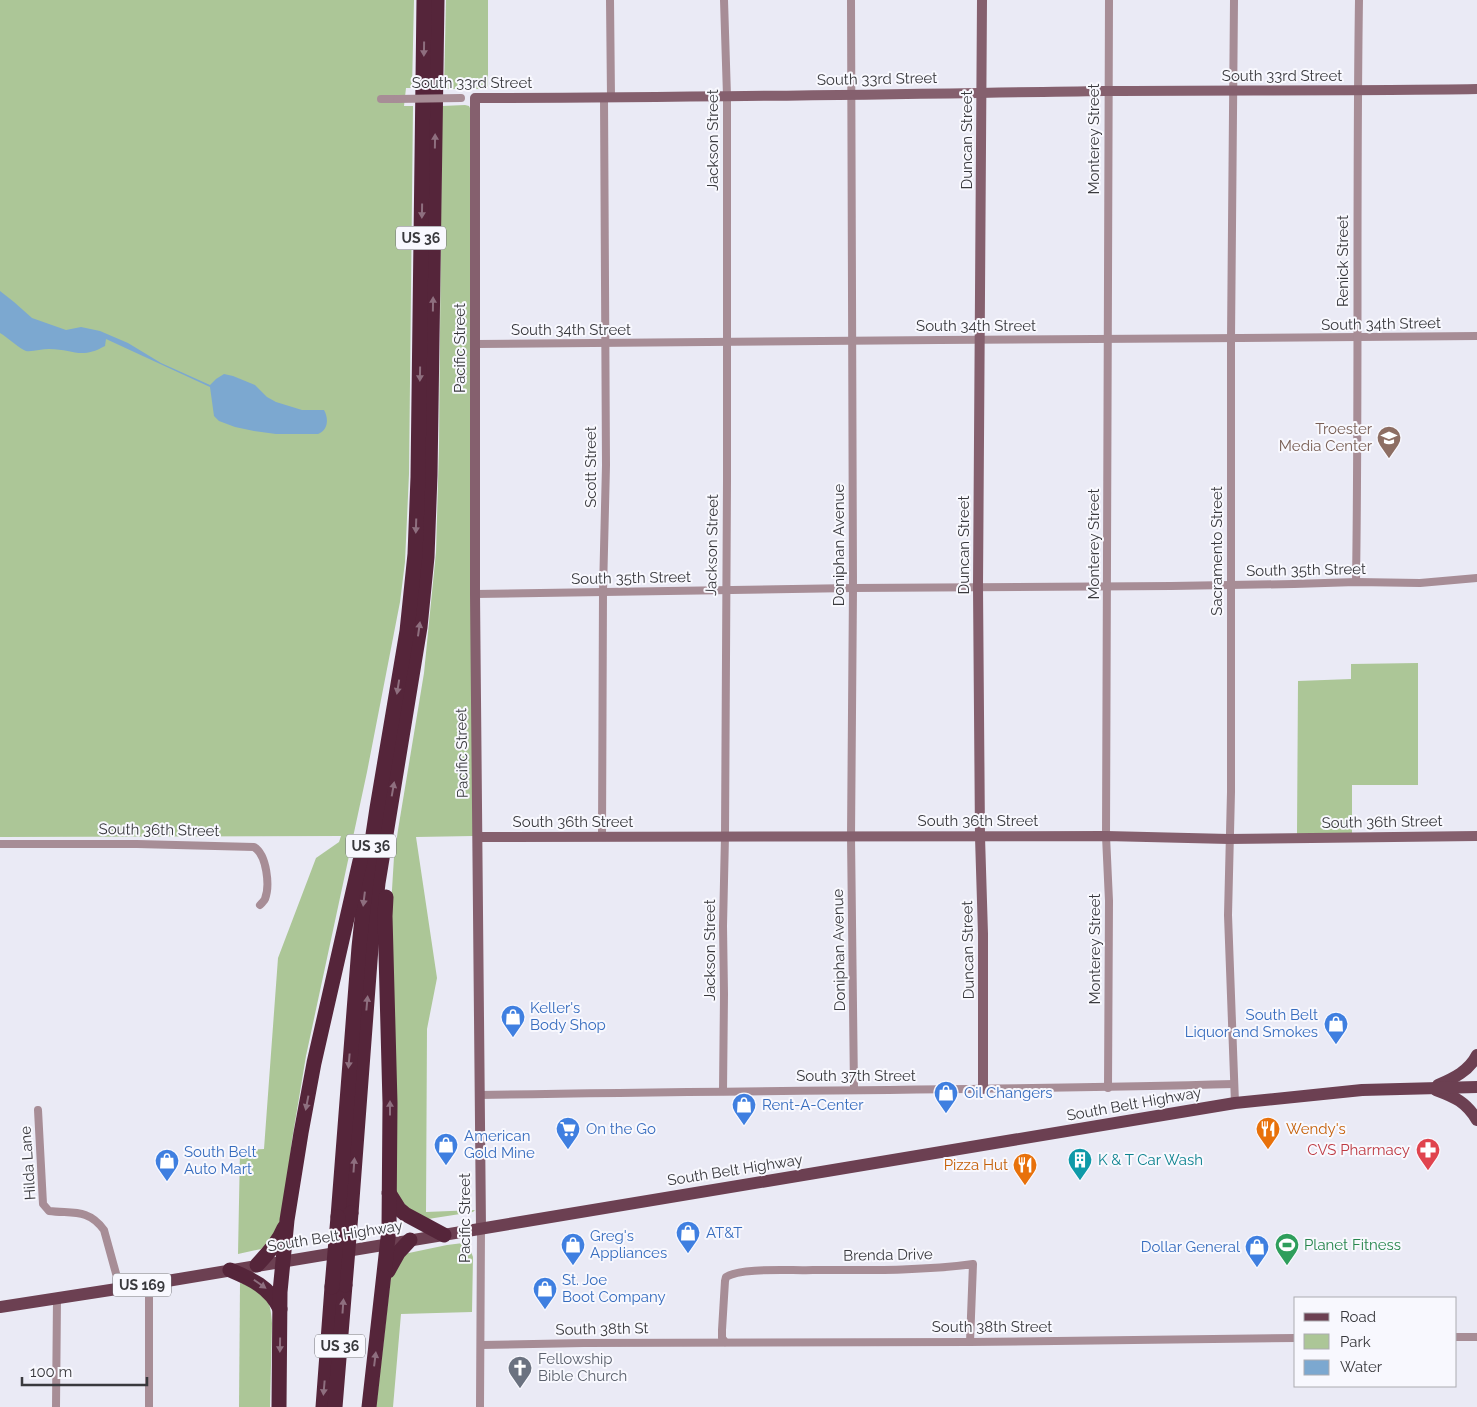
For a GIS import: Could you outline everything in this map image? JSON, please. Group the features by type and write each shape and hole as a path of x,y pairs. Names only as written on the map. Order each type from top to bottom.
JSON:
{"highway":[{"name":"US 36","path":"344,1215 359,947 366,881 407,631 415,554 418,477 424,0"},
{"name":"US 36","path":"322,1407 338,1286 378,883 420,627 427,557 430,475 437,0"},
{"path":"279,1407 280,1309 287,1220 314,1063 359,867 370,807 384,766"},
{"path":"369,1407 389,1229 390,1103 385,916 389,811"},
{"path":"389,1193 405,1214 444,1235"},
{"path":"257,1266 278,1240 287,1220"},
{"path":"385,1277 398,1253 410,1240"},
{"path":"230,1270 252,1279 268,1290 280,1309"},
{"name":"US 36","path":"335,1407 338,1286"}],"main road":[{"path":"1429,1088 1455,1078 1465,1070 1477,1055"},
{"name":"South Belt Highway","path":"0,1307 150,1284 1235,1103 1362,1090 1477,1087"},
{"path":"1429,1088 1460,1100 1470,1109 1477,1120"}],"street":[{"name":"Scott Street","path":"602,837 603,592 606,465 605,344 610,0"},
{"name":"Jackson Street","path":"723,1090 727,342 727,96 724,0"},
{"name":"Doniphan Avenue","path":"851,0 853,588 851,837 854,1090"},
{"name":"Duncan Street","path":"982,0 978,587 980,836 983,934 983,1090"},
{"name":"Monterey Street","path":"1108,0 1106,836 1109,901 1108,1088"},
{"name":"Sacramento Street","path":"1234,0 1228,915 1235,1103"},
{"name":"Renick Street","path":"1356,582 1359,0"},
{"name":"South 33rd Street","path":"381,99 1477,89"},
{"name":"Pacific Street","path":"475,98 475,594 481,1229 480,1407"},
{"name":"South 34th Street","path":"476,344 1477,336"},
{"name":"South 35th Street","path":"475,594 853,588 1108,587 1356,582 1420,583 1477,578"},
{"name":"South 36th Street","path":"478,836 1106,836 1229,839 1477,836"},
{"name":"South 36th Street","path":"0,844 137,844 254,847 264,858 266,874 265,899 260,905"},
{"name":"South 37th Street","path":"479,1094 723,1090 983,1090 1234,1084"},
{"name":"Hilda Lane","path":"38,1110 43,1204 49,1210 85,1214 98,1222 104,1230 120,1288"},
{"name":"Brenda Drive","path":"725,1342 722,1338 726,1277 732,1273 745,1271 941,1268 974,1264 970,1342"},
{"path":"148,1407 150,1284"},
{"path":"56,1407 57,1298"},
{"path":"1457,1337 1477,1337"},
{"name":"South 38th Street","path":"725,1342 970,1342 1294,1338"},
{"name":"South 38th St","path":"481,1345 725,1342"}],"green space":[{"path":"0,0 414,0 412,88 406,88 404,106 413,106 409,474 405,562 400,602 367,772 306,1056 292,1140 287,1184 277,1235 261,1249 238,1254 240,1150 264,1149 278,958 316,858 339,842 341,836 0,837"},
{"path":"446,0 488,0 488,89 444,89"},
{"path":"442,106 469,106 471,110 473,836 416,837 437,978 427,1029 426,1212 475,1210 473,1212 428,1219 412,1214 395,1192 391,906 394,857 424,673 436,552 439,448"},
{"path":"1418,663 1418,785 1352,785 1352,834 1297,835 1298,681 1351,679 1351,664"},
{"path":"463,1243 470,1249 473,1257 472,1312 401,1314 393,1407 376,1407 391,1275 404,1254"},
{"path":"240,1283 256,1288 261,1292 270,1307 272,1323 270,1407 239,1407"}],"water":[{"path":"0,291 32,318 66,330 81,327 100,331 128,343 161,363 210,385 224,374 255,385 267,397 276,402 302,410 324,410 327,417 326,427 318,434 276,434 235,427 219,421 214,416 210,387 106,339 105,346 83,353 58,349 26,351 0,333"}],"place":[{"name":"Troester Media Center","path":"1389,459"},
{"name":"Keller's Body Shop","path":"513,1038"},
{"name":"South Belt Liquor and Smokes","path":"1336,1045"},
{"name":"Oil Changers","path":"946,1114"},
{"name":"Rent-A-Center","path":"744,1126"},
{"name":"On the Go","path":"568,1150"},
{"name":"Wendy's","path":"1268,1150"},
{"name":"American Gold Mine","path":"446,1166"},
{"name":"CVS Pharmacy","path":"1428,1171"},
{"name":"K & T Car Wash","path":"1080,1181"},
{"name":"South Belt Auto Mart","path":"167,1182"},
{"name":"Pizza Hut","path":"1025,1186"},
{"name":"AT&T","path":"688,1254"},
{"name":"Greg's Appliances","path":"573,1266"},
{"name":"Planet Fitness","path":"1287,1266"},
{"name":"Dollar General","path":"1257,1268"},
{"name":"St. Joe Boot Company","path":"545,1310"},
{"name":"Fellowship Bible Church","path":"520,1389"}]}
